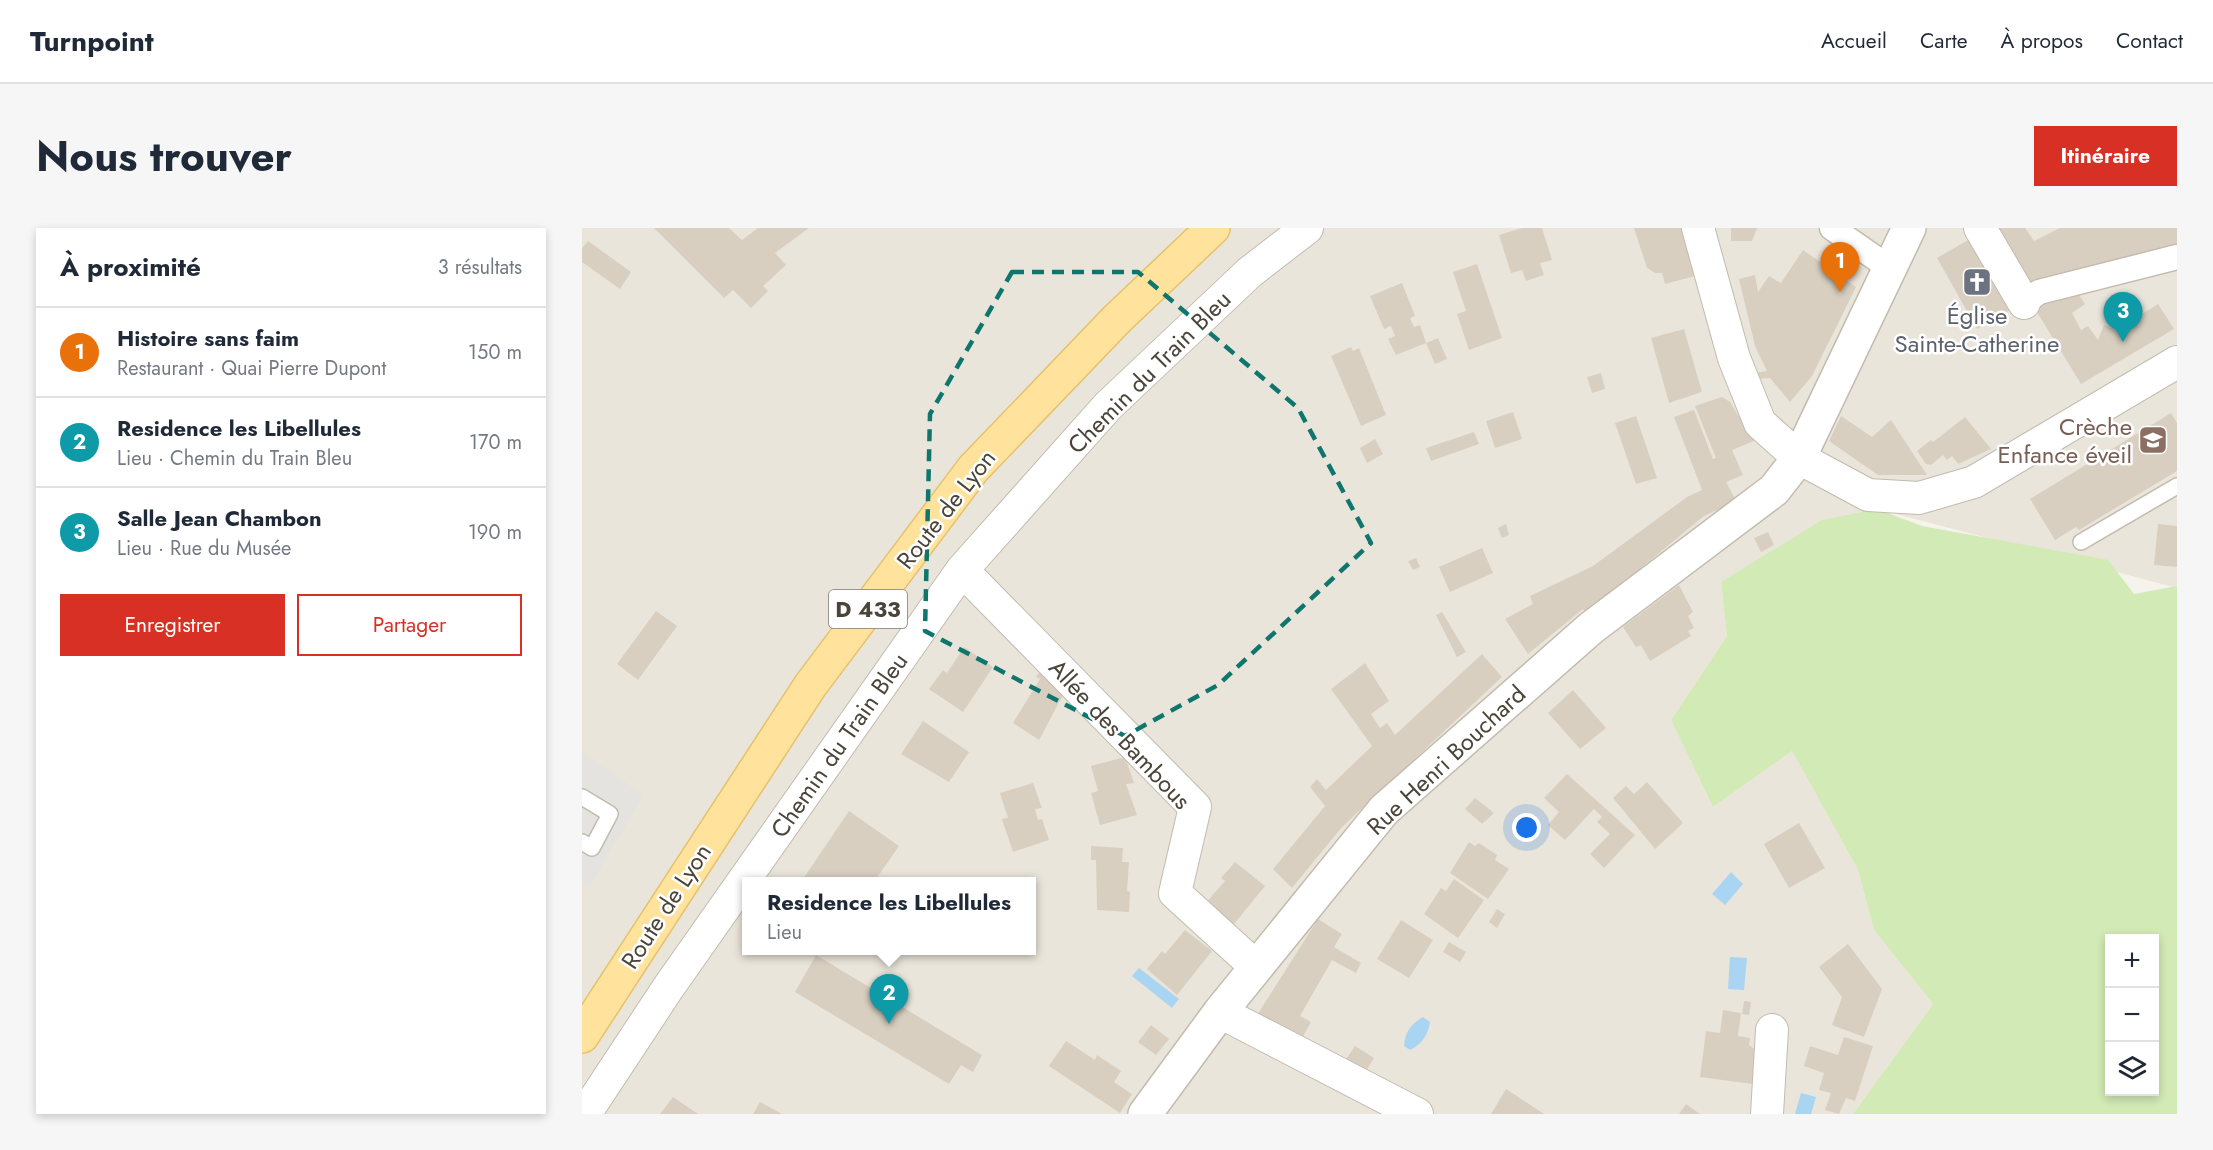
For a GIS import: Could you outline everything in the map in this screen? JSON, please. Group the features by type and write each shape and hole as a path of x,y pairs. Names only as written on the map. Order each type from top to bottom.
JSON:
{"main road":[{"name":"Route de Lyon","path":"582,1036 810,686 973,469 1117,319 1213,228"}],"street":[{"name":"Chemin du Train Bleu","path":"746,877 962,570 1108,406 1250,272 1307,228"},
{"path":"1698,228 1734,358 1761,423 1799,458 1868,495 1919,498 1974,482 2177,362"},
{"path":"1832,228 1891,269"},
{"name":"Rue Henri Bouchard","path":"1145,1114 1220,1011 1384,810 1592,628 1774,490 1799,458 1909,228"},
{"path":"1980,228 2024,303 2038,292 2177,257"},
{"name":"Allée des Bambous","path":"962,570 1195,807 1175,893 1256,967"},
{"name":"Chemin du Train Bleu","path":"585,1114 668,988 742,883"},
{"path":"1220,1011 1417,1114"},
{"path":"1767,1114 1772,1030"}],"lane":[{"path":"2081,542 2177,486"},
{"path":"582,797 610,814 592,848 582,842"}],"highlighted area":[{"path":"1012,272 1138,272 1298,408 1371,543 1218,685 1125,736 925,631 930,414"}],"shaded area":[{"path":"582,228 2177,228 2177,588 1877,509 1721,582 1727,636 1671,720 1713,807 1792,751 1858,870 1874,930 1933,1004 1853,1114 582,1114"},
{"path":"582,753 644,795 590,885 582,881"}],"green space":[{"path":"1877,509 1922,526 2108,560 2134,594 2177,586 2177,1114 1853,1114 1933,1004 1874,930 1858,870 1792,751 1713,807 1671,720 1727,636 1721,582 1822,520"}],"water":[{"path":"1731,872 1743,884 1725,905 1712,894"},
{"path":"1730,957 1747,958 1744,990 1728,989"},
{"path":"1139,968 1179,999 1172,1008 1132,976"},
{"path":"1423,1017 1430,1022 1428,1031 1424,1039 1410,1050 1404,1046 1407,1033"},
{"path":"1801,1093 1816,1097 1811,1114 1795,1114"}],"building":[{"path":"654,228 729,228 742,240 758,228 809,228 775,253 786,265 763,286 768,291 751,308 733,290 724,298"},
{"path":"1522,228 1542,228 1552,260 1540,263 1544,275 1526,281 1522,270 1511,273 1499,235"},
{"path":"1634,228 1682,228 1695,276 1665,284 1662,273 1655,273 1647,268"},
{"path":"1731,228 1757,228 1752,241 1731,241"},
{"path":"1989,228 2025,228 2034,241 2060,228 2177,228 2177,250 2032,289"},
{"name":"Église Sainte-Catherine","path":"1977,235 2017,306 1977,329 1937,258"},
{"path":"588,241 631,272 620,289 582,262 582,248"},
{"path":"1803,250 1856,287 1812,376 1790,402 1770,378 1756,379 1755,373 1767,371 1755,346 1739,279 1755,275 1758,292 1769,276 1781,283"},
{"path":"1477,264 1502,338 1469,350 1457,314 1466,311 1453,272"},
{"path":"1402,283 1415,316 1410,318 1414,327 1420,325 1426,343 1396,355 1388,339 1395,336 1391,326 1384,329 1370,296"},
{"path":"2074,287 2085,304 2072,313 2081,330 2088,326 2098,340 2104,325 2116,330 2158,304 2174,329 2081,384 2032,304"},
{"path":"1684,329 1702,392 1669,403 1651,338"},
{"path":"1438,338 1447,359 1435,364 1426,343"},
{"path":"1351,347 1353,351 1359,348 1386,415 1361,426 1331,356"},
{"path":"1601,373 1605,389 1592,393 1587,377"},
{"path":"1722,397 1730,402 1754,441 1732,450 1743,475 1726,482 1736,501 1704,516 1586,613 1583,609 1528,654 1505,619 1533,604 1530,596 1593,566 1687,497 1702,490 1674,417 1694,410 1713,459 1716,458 1695,406"},
{"path":"1513,412 1522,439 1495,448 1486,421"},
{"path":"2171,413 2177,423 2177,471 2079,530 2076,527 2055,540 2030,499"},
{"path":"1636,416 1657,478 1636,484 1615,423"},
{"path":"1841,416 1872,437 1891,420 1927,475 1878,475 1829,441"},
{"path":"1965,417 1991,449 1958,464 1952,456 1947,460 1943,455 1931,465 1926,464 1917,451 1931,440 1933,442"},
{"path":"1474,432 1479,444 1431,461 1426,448"},
{"path":"1375,439 1383,454 1367,463 1360,448"},
{"path":"1506,524 1509,535 1502,538 1498,528"},
{"path":"2158,524 2177,526 2177,567 2154,565"},
{"path":"1768,532 1774,545 1761,552 1754,538"},
{"path":"1482,548 1493,573 1450,592 1439,567"},
{"path":"1416,558 1420,567 1413,570 1408,561"},
{"path":"1679,585 1693,612 1688,616 1694,628 1688,631 1691,636 1650,661 1641,645 1636,647 1623,627"},
{"path":"656,611 677,626 638,680 617,664"},
{"path":"1442,612 1466,652 1457,657 1436,615"},
{"path":"964,647 993,667 963,712 929,689 943,670 947,673"},
{"path":"1482,654 1502,677 1342,827 1292,888 1273,869 1325,806 1310,787 1317,779 1326,790 1372,746 1331,689 1365,663 1389,701 1371,714 1380,728 1387,723 1395,735"},
{"path":"1043,667 1066,683 1060,693 1063,695 1039,740 1013,723 1040,679 1036,677"},
{"path":"1573,690 1606,728 1580,749 1548,713"},
{"path":"923,721 969,752 949,782 901,754"},
{"path":"1125,757 1134,783 1126,784 1137,815 1100,825 1091,793 1098,791 1091,766"},
{"path":"1567,774 1635,835 1604,868 1590,854 1610,834 1597,822 1602,817 1594,809 1565,840 1548,825 1559,812 1544,798"},
{"path":"1647,782 1683,823 1655,849 1613,798 1626,786 1634,794"},
{"path":"1033,783 1042,808 1035,809 1038,820 1042,819 1049,840 1013,852 1002,819 1008,818 1000,793"},
{"path":"1475,798 1494,813 1482,824 1465,809"},
{"path":"849,811 899,846 877,877 804,877"},
{"path":"1799,823 1825,868 1789,888 1764,844"},
{"path":"1469,842 1475,846 1479,843 1497,855 1495,860 1509,869 1488,899 1450,873"},
{"path":"1091,846 1123,848 1122,862 1129,862 1127,891 1130,892 1129,912 1097,910 1096,860 1091,860"},
{"path":"1235,862 1265,886 1230,929 1203,906 1225,881 1221,878"},
{"path":"1454,879 1484,900 1458,938 1424,914 1441,888 1446,891"},
{"path":"1497,909 1505,914 1497,928 1489,922"},
{"path":"1318,919 1342,934 1334,947 1361,963 1356,973 1332,960 1300,1016 1311,1022 1299,1044 1252,1023"},
{"path":"1401,920 1433,940 1409,978 1377,959"},
{"path":"1185,930 1212,951 1177,995 1147,969 1162,951 1165,954"},
{"path":"1449,942 1466,952 1460,962 1443,952"},
{"path":"1848,944 1882,989 1864,1037 1832,1025 1842,997 1819,967"},
{"path":"816,955 982,1055 973,1072 961,1065 949,1084 795,992"},
{"path":"1744,1001 1751,1002 1749,1015 1742,1014"},
{"path":"1723,1010 1741,1013 1738,1036 1750,1038 1749,1045 1764,1057 1760,1085 1700,1077 1706,1031 1720,1033"},
{"path":"1151,1025 1169,1039 1156,1055 1138,1042"},
{"path":"1844,1037 1873,1046 1855,1101 1846,1098 1839,1114 1825,1110 1831,1093 1819,1090 1824,1073 1804,1066 1810,1046 1838,1055"},
{"path":"1066,1041 1095,1060 1097,1055 1121,1071 1114,1082 1132,1094 1120,1113 1049,1066"},
{"path":"1355,1046 1374,1058 1363,1076 1342,1065"},
{"path":"1506,1089 1538,1110 1544,1114 1491,1114"},
{"path":"673,1097 698,1114 660,1114"},
{"path":"760,1102 782,1114 753,1114"},
{"path":"1686,1104 1700,1114 1679,1114"}],"place":[{"name":"Église Sainte-Catherine","path":"1977,282"},
{"name":"Histoire sans faim","path":"1840,292"},
{"name":"Salle Jean Chambon","path":"2123,342"},
{"name":"Crèche Enfance éveil","path":"2153,440"},
{"name":"Residence les Libellules","path":"889,1024"}]}
